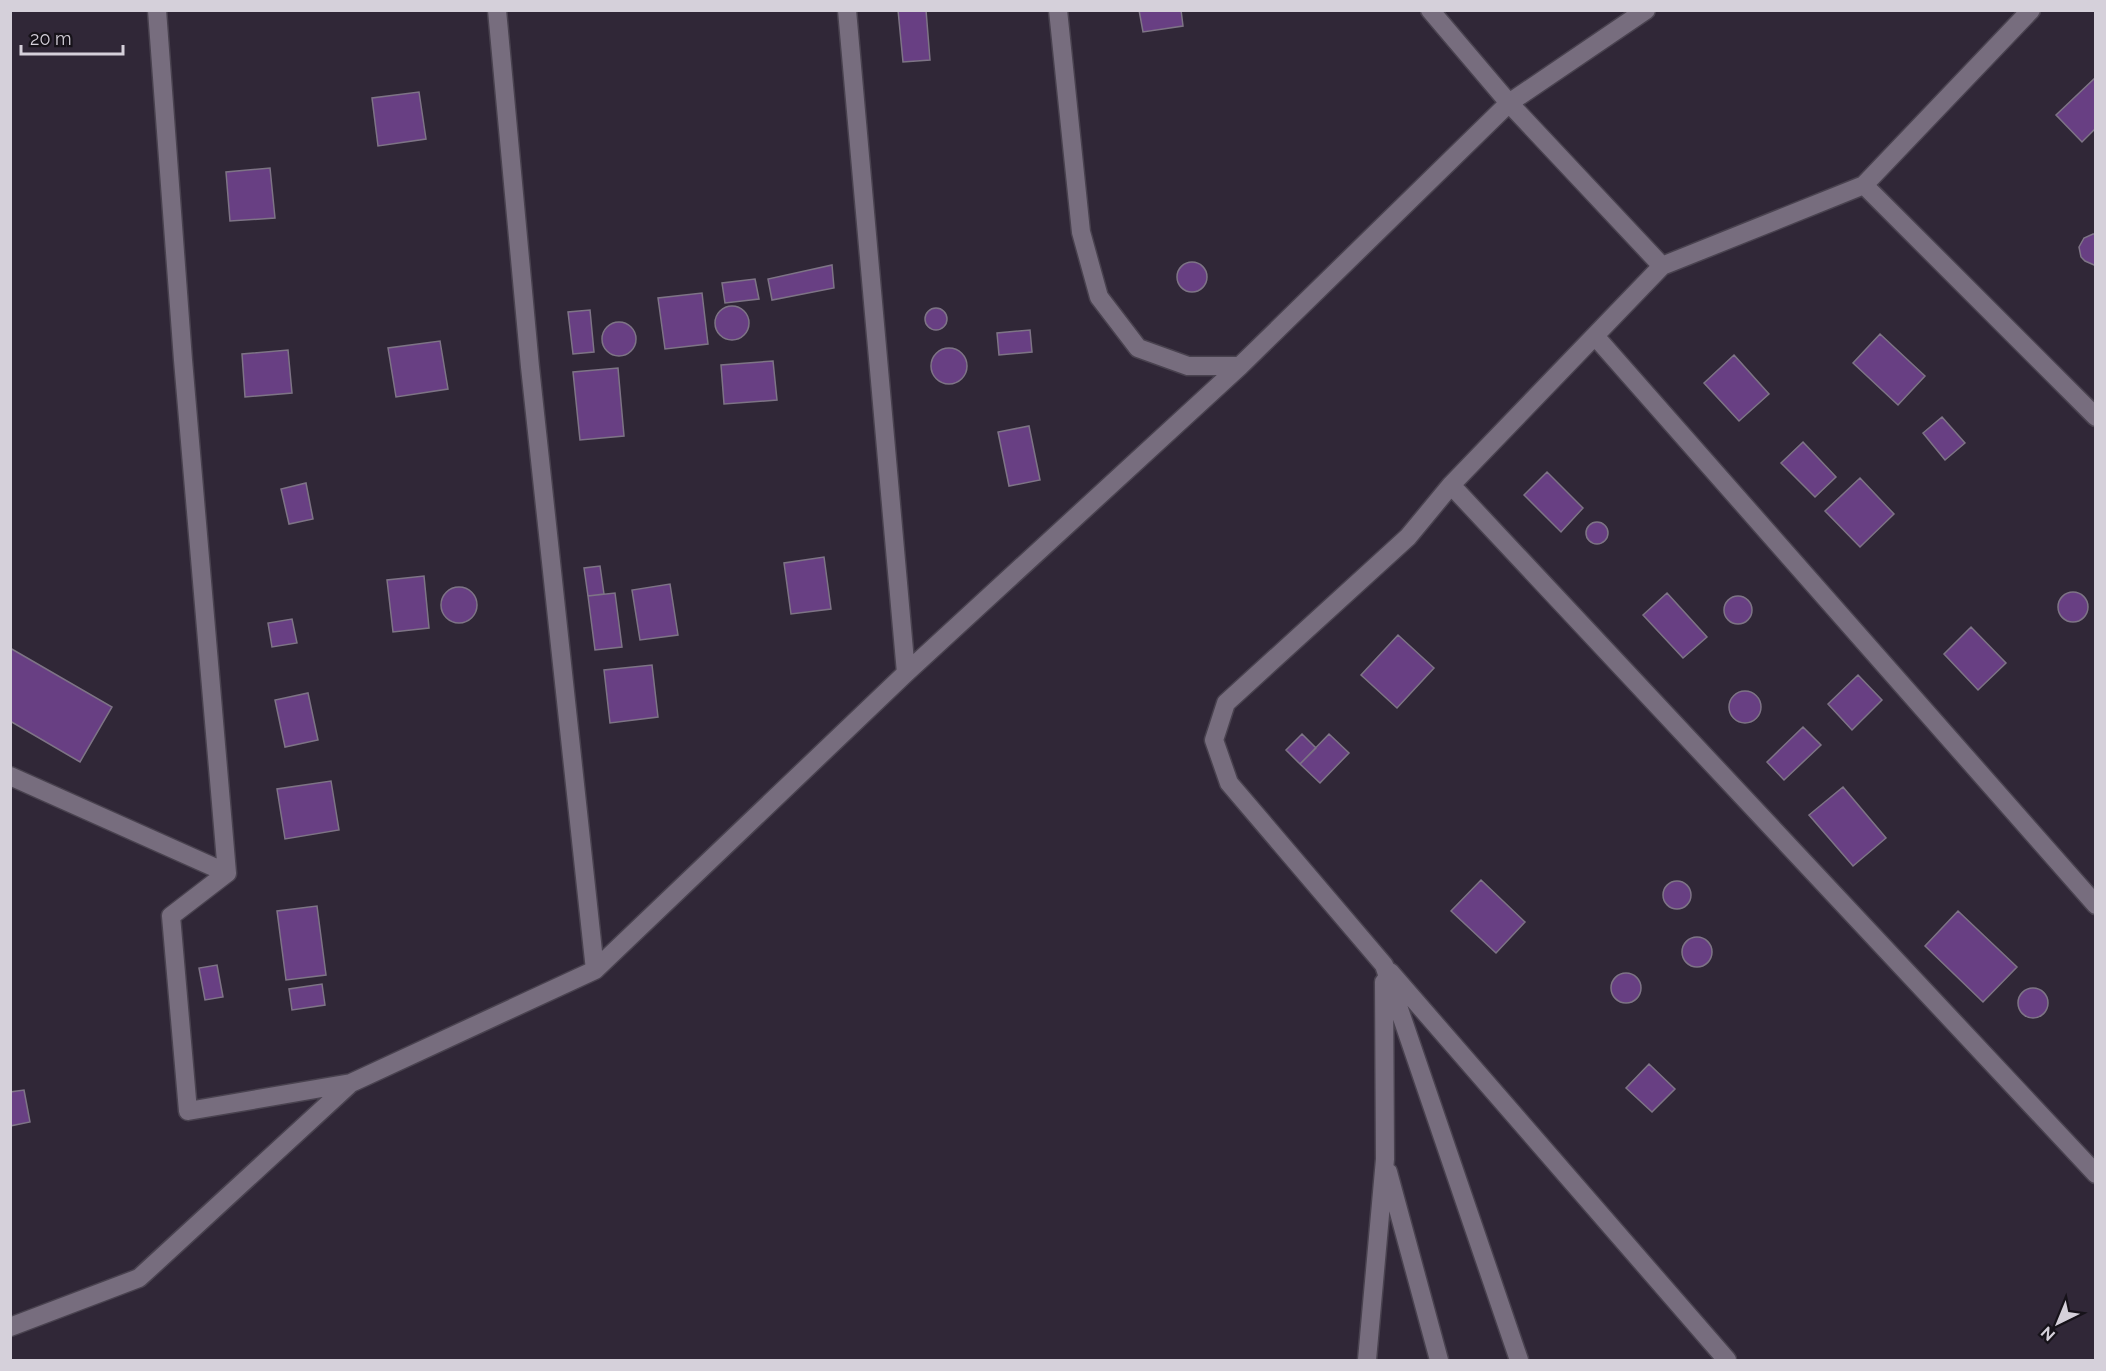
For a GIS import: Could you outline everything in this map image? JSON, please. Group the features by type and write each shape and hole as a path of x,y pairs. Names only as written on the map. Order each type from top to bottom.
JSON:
{"street":[{"path":"157,10 183,360 226,873"},
{"path":"497,10 533,391 595,970"},
{"path":"847,10 906,673"},
{"path":"1058,10 1081,232 1099,297 1138,348 1188,366 1240,366"},
{"path":"1430,10 1509,103 1662,266"},
{"path":"226,873 171,916 188,1111 351,1083 595,970 906,673 1240,366 1509,103 1646,10"},
{"path":"1727,1360 1229,783 1214,740 1226,703 1408,537 1451,485 1662,266 1864,185 2031,10"},
{"path":"1864,185 2096,417"},
{"path":"1594,336 2096,905"},
{"path":"1451,485 2096,1174"},
{"path":"10,776 226,873"},
{"path":"1367,1360 1385,1159 1384,965"},
{"path":"1384,965 1519,1360"},
{"path":"10,1327 139,1278 351,1083"},
{"path":"1385,1159 1438,1360"},
{"path":"1370,1330 1376,1360"}],"building":[{"path":"898,10 926,10 930,60 903,62"},
{"path":"1139,10 1181,10 1183,26 1143,32"},
{"path":"2096,77 2096,128 2082,142 2056,115"},
{"path":"419,92 426,139 378,146 372,98"},
{"path":"270,168 275,218 230,221 226,172"},
{"path":"2096,234 2096,265 2081,257 2079,247 2084,238"},
{"path":"1192,262 1198,263 1206,271 1206,283 1198,291 1192,292 1186,291 1178,283 1177,277 1178,271 1186,263"},
{"path":"832,265 834,288 772,300 768,279"},
{"path":"755,279 759,299 725,303 722,283"},
{"path":"702,293 708,344 665,349 658,298"},
{"path":"732,306 744,311 749,323 744,335 732,340 720,335 715,323 720,311"},
{"path":"936,308 944,311 947,319 944,327 936,330 928,327 925,319 928,311"},
{"path":"590,310 594,352 573,354 568,312"},
{"path":"619,322 631,327 636,339 631,351 619,356 607,351 602,339 607,327"},
{"path":"1030,330 1032,352 999,355 997,333"},
{"path":"1880,334 1925,376 1898,405 1853,363"},
{"path":"440,341 448,389 396,397 388,348"},
{"path":"949,348 962,353 967,366 962,379 949,384 936,379 931,366 936,353"},
{"path":"288,350 292,393 245,397 242,354"},
{"path":"1734,355 1769,394 1739,421 1704,383"},
{"path":"773,361 777,400 724,404 721,365"},
{"path":"618,368 624,436 580,440 573,372"},
{"path":"1942,417 1965,443 1945,460 1923,433"},
{"path":"1029,426 1040,480 1009,486 998,432"},
{"path":"1803,442 1836,477 1815,497 1781,463"},
{"path":"1547,472 1583,508 1561,532 1524,495"},
{"path":"1860,478 1894,514 1860,547 1825,511"},
{"path":"306,483 313,519 289,524 281,489"},
{"path":"1597,522 1605,525 1608,533 1605,541 1597,544 1589,541 1586,533 1589,525"},
{"path":"824,557 831,609 791,614 784,563"},
{"path":"600,566 604,594 588,596 584,568"},
{"path":"424,576 429,628 393,632 387,580"},
{"path":"670,584 678,635 640,640 632,590"},
{"path":"459,587 472,592 477,605 472,618 459,623 446,618 441,605 446,592"},
{"path":"2073,592 2084,596 2088,607 2084,618 2073,622 2062,618 2058,607 2062,596"},
{"path":"615,593 622,647 595,650 588,596"},
{"path":"1667,593 1707,637 1683,658 1643,615"},
{"path":"1738,596 1748,600 1752,610 1748,620 1738,624 1728,620 1724,610 1728,600"},
{"path":"292,619 297,643 272,647 268,623"},
{"path":"1971,627 2006,663 1978,690 1944,654"},
{"path":"1398,635 1434,668 1397,708 1361,675"},
{"path":"10,648 112,707 80,762 10,721"},
{"path":"652,665 658,717 610,723 604,670"},
{"path":"1858,675 1882,700 1852,730 1828,704"},
{"path":"1745,691 1756,696 1761,707 1756,718 1745,723 1734,718 1729,707 1734,696"},
{"path":"308,693 318,740 285,747 275,700"},
{"path":"1803,727 1821,745 1784,780 1767,762"},
{"path":"1302,734 1316,748 1300,764 1286,750"},
{"path":"1329,734 1349,753 1320,783 1300,764"},
{"path":"331,781 339,830 285,839 277,789"},
{"path":"1843,787 1886,838 1853,866 1809,815"},
{"path":"1481,880 1525,922 1496,953 1451,911"},
{"path":"1677,881 1687,885 1691,895 1687,905 1677,909 1667,905 1663,895 1667,885"},
{"path":"317,906 326,975 286,980 277,911"},
{"path":"1958,911 2017,967 1983,1002 1925,946"},
{"path":"1697,937 1708,941 1712,952 1708,963 1697,967 1686,963 1682,952 1686,941"},
{"path":"217,965 223,997 205,1000 199,968"},
{"path":"1626,973 1637,977 1641,988 1637,999 1626,1003 1615,999 1611,988 1615,977"},
{"path":"322,984 325,1005 292,1010 289,989"},
{"path":"2033,988 2044,992 2048,1003 2044,1014 2033,1018 2022,1014 2018,1003 2022,992"},
{"path":"1649,1064 1675,1089 1652,1112 1626,1088"},
{"path":"24,1090 30,1122 10,1126 10,1092"}]}
